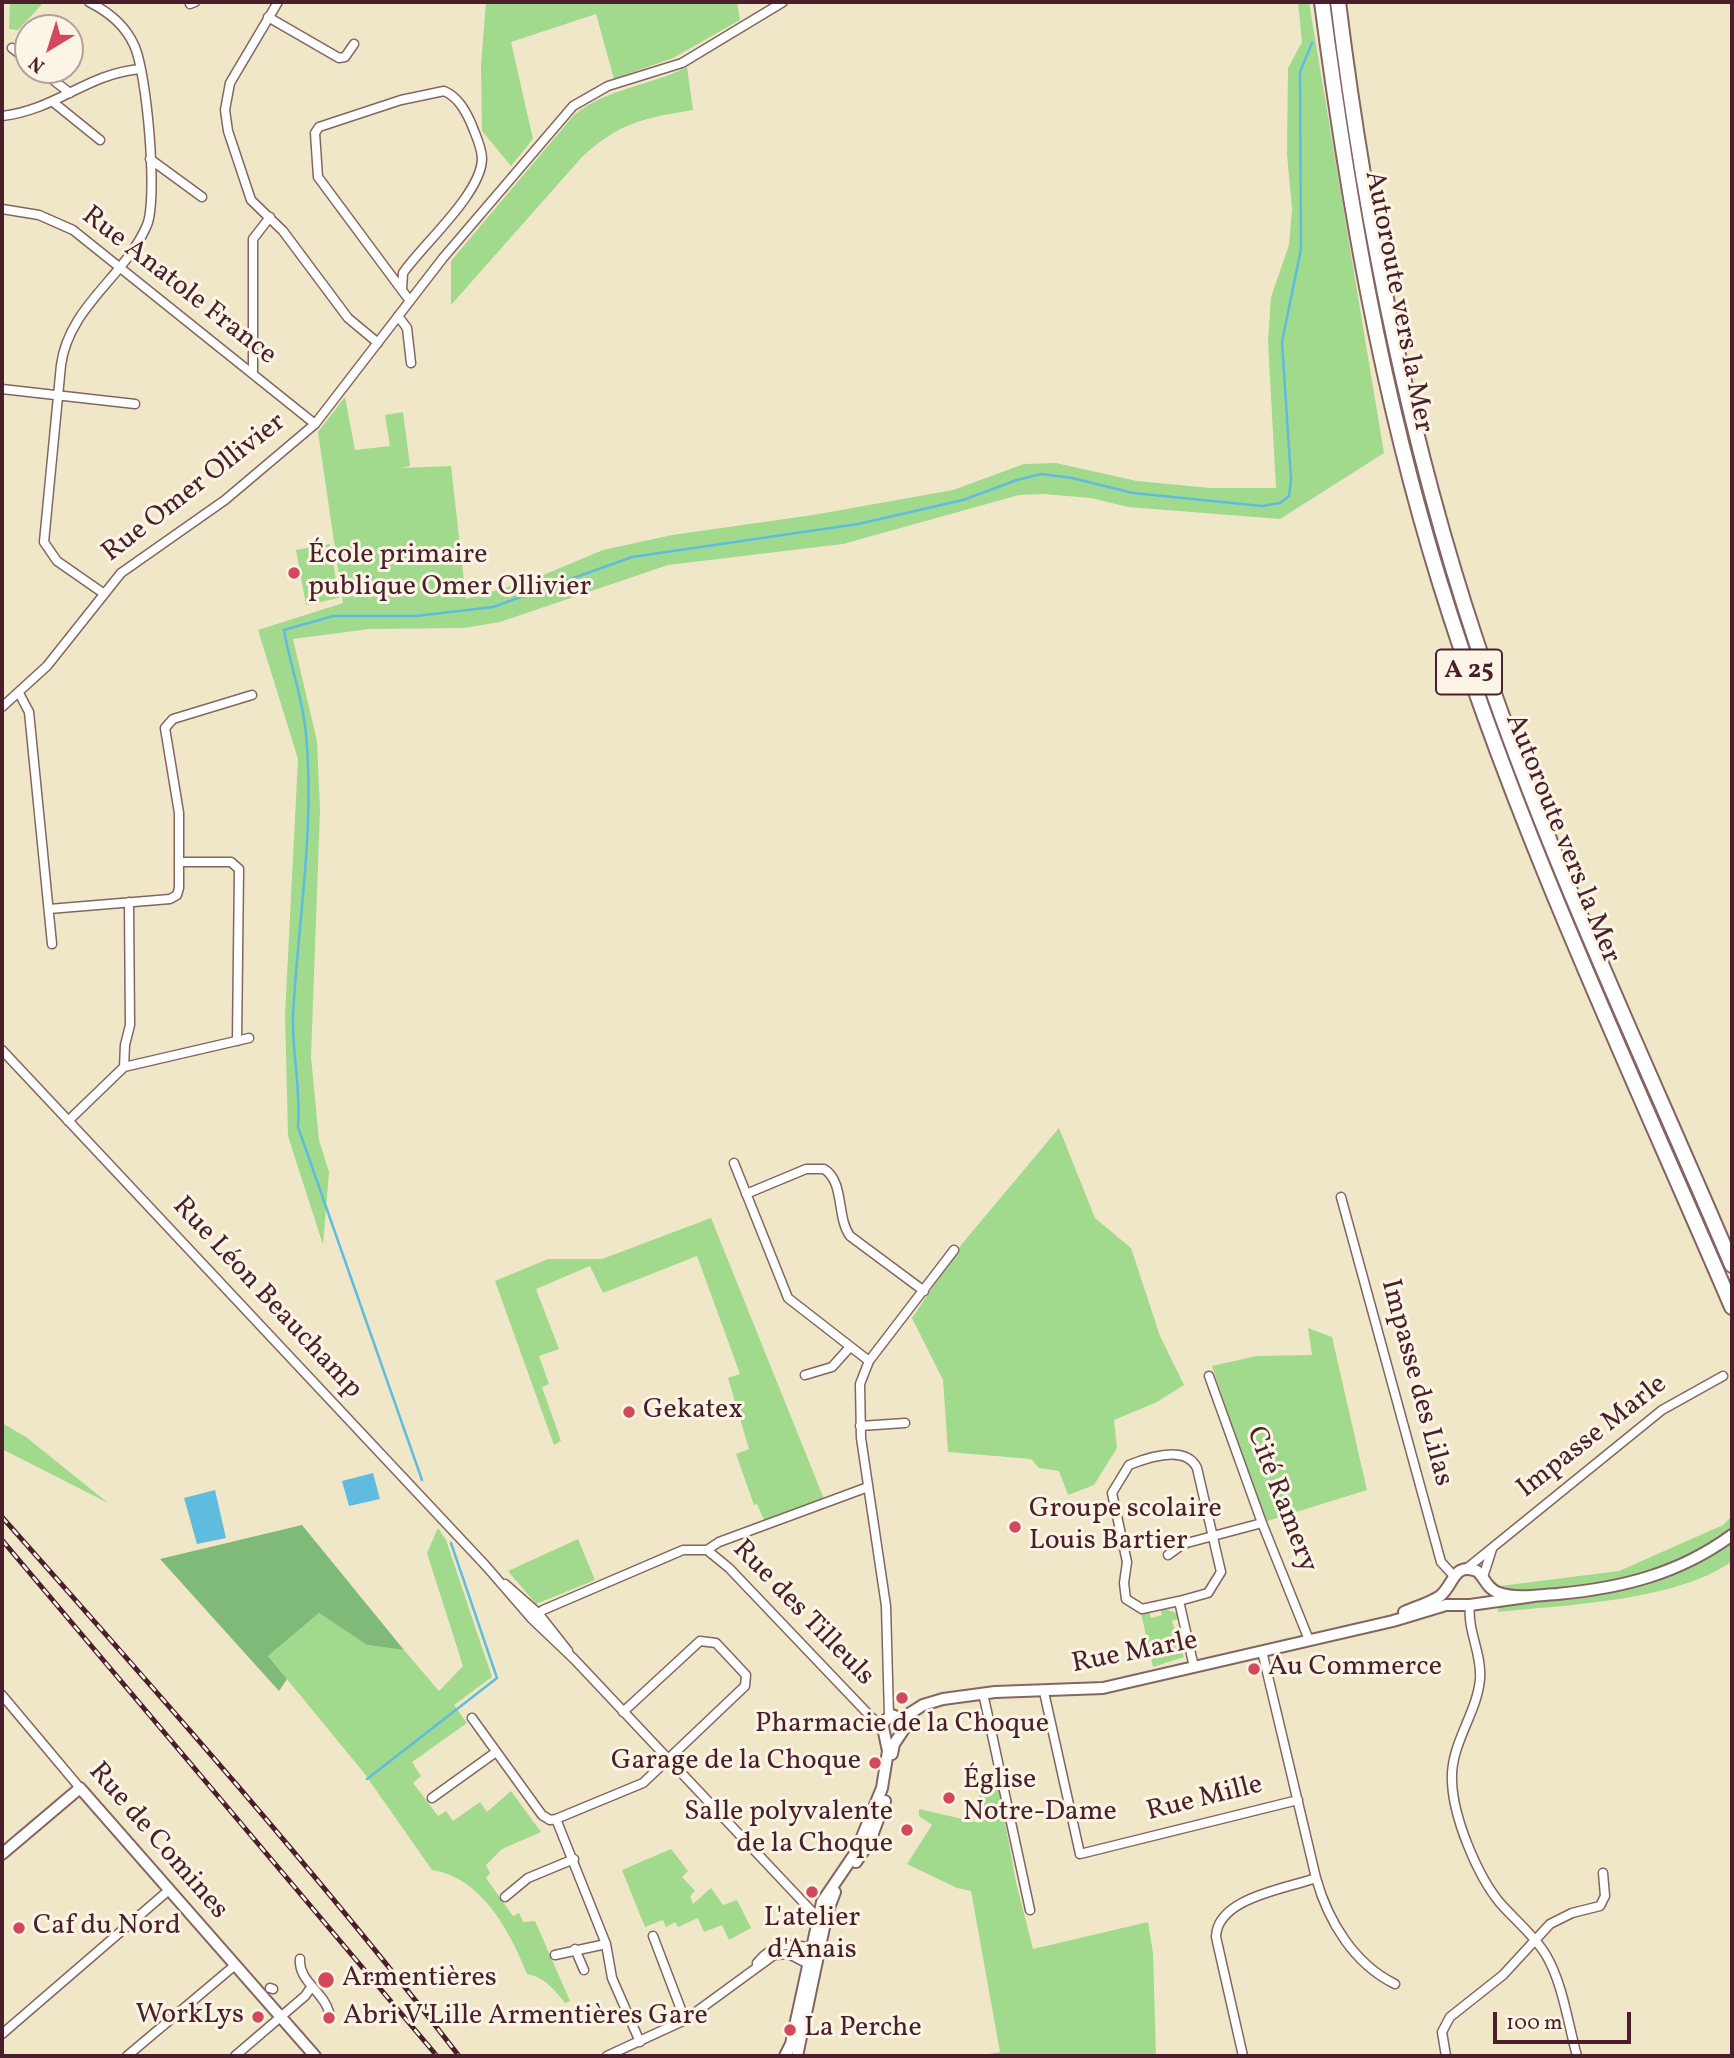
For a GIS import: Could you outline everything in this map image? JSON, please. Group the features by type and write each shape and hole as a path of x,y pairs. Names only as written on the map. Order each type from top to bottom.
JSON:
{"highway":[{"name":"Autoroute vers la Mer","path":"1322,2 1349,193 1379,352 1409,476 1443,592 1486,720 1541,860 1732,1307"},
{"name":"A 25","path":"1338,2 1363,175 1386,307 1427,481 1459,590 1540,815 1732,1265"}],"main road":[{"name":"Rue Marle","path":"901,1719 909,1712 933,1702 984,1693 1104,1688 1378,1624 1446,1605 1469,1605 1598,1589 1644,1580 1688,1563 1732,1535"},
{"path":"1465,1569 1477,1571 1484,1579 1484,1596 1469,1605 1451,1595 1451,1579 1465,1569"},
{"name":"Rue Marle","path":"1378,1624 1436,1598 1451,1579"},
{"name":"Rue Marle","path":"1484,1579 1499,1593 1534,1596"},
{"path":"821,1921 834,1894 875,1831 889,1786 893,1747 904,1727 901,1719 885,1725"},
{"path":"885,1725 892,1738 900,1736"},
{"path":"785,2056 811,1966 826,1895 849,1864 874,1810 887,1763 885,1725"},
{"path":"2,1854 80,1788"},
{"name":"Rue de Comines","path":"80,1788 315,2056"},
{"path":"797,2056 811,1966"}],"street":[{"path":"89,2 110,14 126,31 137,52 153,197 150,218 140,239 81,314 68,335 58,394 44,542 57,561 103,593"},
{"path":"277,2 233,77 225,110 228,131 250,197 270,217 348,318 378,343"},
{"name":"Rue Omer Ollivier","path":"2,707 54,657 103,593 136,560 225,500 315,424 410,301 573,106 612,85 682,63 783,2"},
{"path":"268,17 339,58 345,57 354,44"},
{"path":"2,116 27,113 108,74 140,69"},
{"path":"58,84 70,93"},
{"path":"402,290 402,273 471,189 481,164 481,153 466,113 457,100 444,91 401,100 319,127 314,133 318,177 410,301"},
{"path":"52,103 100,140"},
{"path":"150,159 202,197"},
{"name":"Rue Anatole France","path":"2,209 29,212 66,226 315,424"},
{"path":"253,374 253,239 270,217"},
{"path":"398,316 407,328 411,363"},
{"path":"2,389 135,404"},
{"path":"19,693 29,712 52,944"},
{"path":"49,909 173,898 179,888 179,818 165,741 166,725 173,719 251,695"},
{"path":"180,862 231,862 239,869 237,1041"},
{"path":"124,1068 130,1025 129,902"},
{"path":"68,1121 124,1068 249,1038"},
{"name":"Rue Léon Beauchamp","path":"2,1050 821,1921"},
{"path":"734,1163 788,1298 869,1361"},
{"path":"746,1194 806,1169 824,1169 834,1179 843,1223 850,1236 923,1291"},
{"name":"Impasse des Lilas","path":"1341,1197 1441,1562 1451,1579"},
{"path":"885,1725 887,1606 860,1426 861,1378 869,1361 954,1250"},
{"path":"805,1375 832,1367 850,1347"},
{"name":"Cité Ramery","path":"1209,1376 1262,1523 1309,1640"},
{"name":"Impasse Marle","path":"1465,1569 1662,1410 1723,1376"},
{"path":"860,1426 905,1423"},
{"path":"1176,1454 1189,1458 1197,1468 1220,1575 1208,1593 1179,1601 1142,1609 1126,1599 1124,1583 1127,1562 1112,1496 1114,1487 1133,1463 1176,1454"},
{"path":"707,1550 719,1542 868,1487"},
{"path":"1168,1555 1184,1544 1262,1523"},
{"name":"Impasse Marle","path":"1484,1579 1487,1558 1496,1544"},
{"name":"Rue des Tilleuls","path":"534,1616 683,1550 707,1550 729,1568 872,1718 885,1725"},
{"path":"1179,1601 1195,1667"},
{"path":"1469,1605 1469,1621 1480,1667 1480,1682 1453,1760 1454,1801 1475,1861 1488,1885 1534,1938 1553,1969 1577,2056"},
{"path":"472,1718 542,1815 550,1820 639,1786 745,1686 746,1675 716,1643 700,1642 623,1712"},
{"name":"Rue Mille","path":"1262,1651 1316,1878 1328,1912 1344,1940 1379,1976 1395,1984"},
{"name":"Rue Mille","path":"1044,1692 1080,1854 1298,1800"},
{"path":"984,1693 1030,1910"},
{"name":"Rue de Comines","path":"2,1695 80,1788"},
{"path":"432,1798 496,1752"},
{"path":"556,1819 606,1944 610,1973 640,2042"},
{"path":"505,1898 528,1878 574,1859"},
{"path":"1446,2056 1442,2032 1447,2021 1503,1975 1534,1938 1565,1916 1600,1906 1605,1890 1603,1873"},
{"path":"1243,2056 1217,1947 1218,1925 1223,1915 1234,1906 1316,1878"},
{"path":"2,2035 169,1891"},
{"path":"653,1936 685,2020"},
{"path":"555,1955 606,1944"},
{"path":"752,1968 766,1951 778,1945 815,1949"},
{"path":"575,1949 584,1970"},
{"path":"607,2056 685,2020 752,1968 780,1953 789,1954 811,1966"},
{"path":"300,1959 300,1968 327,2004 329,2012"},
{"path":"127,2056 234,1966"},
{"path":"235,2056 312,1986"}],"green space":[{"path":"10,2 44,2 33,14 14,14 14,30 9,29"},
{"path":"486,2 737,2 740,20 673,58 614,79 596,14 511,42 533,139 511,166 482,131 481,65"},
{"path":"1298,2 1309,2 1384,453 1280,519 1128,507 1091,498 1019,495 843,544 668,565 500,622 464,628 369,629 293,639 317,741 320,810 311,1057 319,1140 329,1172 323,1245 288,1136 285,1015 298,759 258,630 343,603 318,432 345,397 355,450 390,446 385,415 403,412 410,466 401,468 451,466 466,599 529,581 603,550 672,535 813,515 953,490 1024,464 1056,463 1137,481 1210,488 1276,488 1268,342 1271,297 1289,245 1292,209 1287,154 1288,68 1302,42"},
{"path":"687,67 693,110 633,123 596,145 582,157 451,305 451,261 574,115 614,93"},
{"path":"330,544 339,598 306,605 296,550"},
{"path":"1059,1128 1095,1218 1131,1248 1160,1336 1184,1385 1157,1402 1114,1420 1117,1448 1094,1485 1068,1495 1059,1471 1039,1468 1031,1459 948,1452 943,1380 912,1318 961,1245"},
{"path":"711,1218 824,1499 765,1522 757,1504 754,1505 736,1454 749,1449 728,1378 740,1374 697,1256 603,1293 590,1266 536,1289 559,1349 539,1356 549,1384 542,1387 561,1441 554,1445 495,1281 548,1259 602,1259"},
{"path":"1308,1328 1332,1337 1367,1490 1264,1522 1212,1366 1256,1356 1312,1355"},
{"path":"2,1423 26,1437 108,1503 2,1449"},
{"path":"1732,1516 1732,1561 1709,1574 1682,1585 1620,1599 1498,1612 1500,1586 1619,1571 1723,1525"},
{"path":"302,1525 404,1650 367,1645 319,1613 268,1656 287,1679 279,1691 160,1559"},
{"path":"438,1528 446,1540 492,1677 454,1705 467,1723 412,1762 421,1776 413,1783 438,1816 446,1811 453,1821 480,1802 487,1812 511,1791 541,1832 502,1849 486,1865 490,1873 486,1878 513,1916 519,1913 523,1922 535,1921 570,2001 565,2003 544,1981 527,1974 502,1924 479,1895 465,1883 432,1870 364,1773 268,1656 319,1613 367,1645 404,1650 439,1691 463,1666 427,1553"},
{"path":"578,1539 595,1580 536,1604 508,1571"},
{"path":"1160,1608 1177,1613 1179,1619 1172,1621 1184,1657 1153,1667 1141,1613 1149,1611 1151,1618 1162,1615"},
{"path":"984,1775 997,1778 1016,1882 1033,1949 1148,1922 1153,1953 1156,2056 976,2056 1000,2052 971,1891 957,1888 907,1864 932,1825 919,1816 919,1809 980,1823 981,1816 975,1815"},
{"path":"671,1849 688,1871 682,1877 695,1891 690,1896 693,1904 711,1888 723,1905 737,1900 751,1928 729,1940 722,1925 704,1932 698,1918 678,1927 675,1922 666,1927 663,1920 645,1927 622,1870"}],"water":[{"path":"373,1473 380,1499 349,1506 342,1481"},
{"path":"215,1490 226,1538 197,1544 184,1498"}],"waterway":[{"path":"422,1480 298,1127 293,1016 307,840 308,769 304,721 284,630 333,616 416,616 493,607 632,557 858,524 963,500 1041,474 1072,478 1133,493 1262,506 1280,503 1289,496 1291,479 1282,342 1301,249 1300,72 1312,43"},
{"path":"367,1779 497,1678 451,1543"}],"railway":[{"path":"2,1517 292,1850 459,2056"},
{"path":"2,1540 437,2056"}],"place":[{"name":"École primaire publique Omer Ollivier","path":"294,573"},
{"name":"Gekatex","path":"629,1412"},
{"name":"Groupe scolaire Louis Bartier","path":"1015,1527"},
{"name":"Au Commerce","path":"1254,1669"},
{"name":"Pharmacie de la Choque","path":"902,1698"},
{"name":"Garage de la Choque","path":"875,1763"},
{"name":"Église Notre-Dame","path":"949,1798"},
{"name":"Salle polyvalente de la Choque","path":"907,1830"},
{"name":"L'atelier d'Anais","path":"812,1892"},
{"name":"Caf du Nord","path":"19,1928"},
{"name":"Armentières","path":"326,1980"},
{"name":"WorkLys","path":"258,2017"},
{"name":"Abri V'Lille Armentières Gare","path":"329,2018"},
{"name":"La Perche","path":"790,2030"}]}
